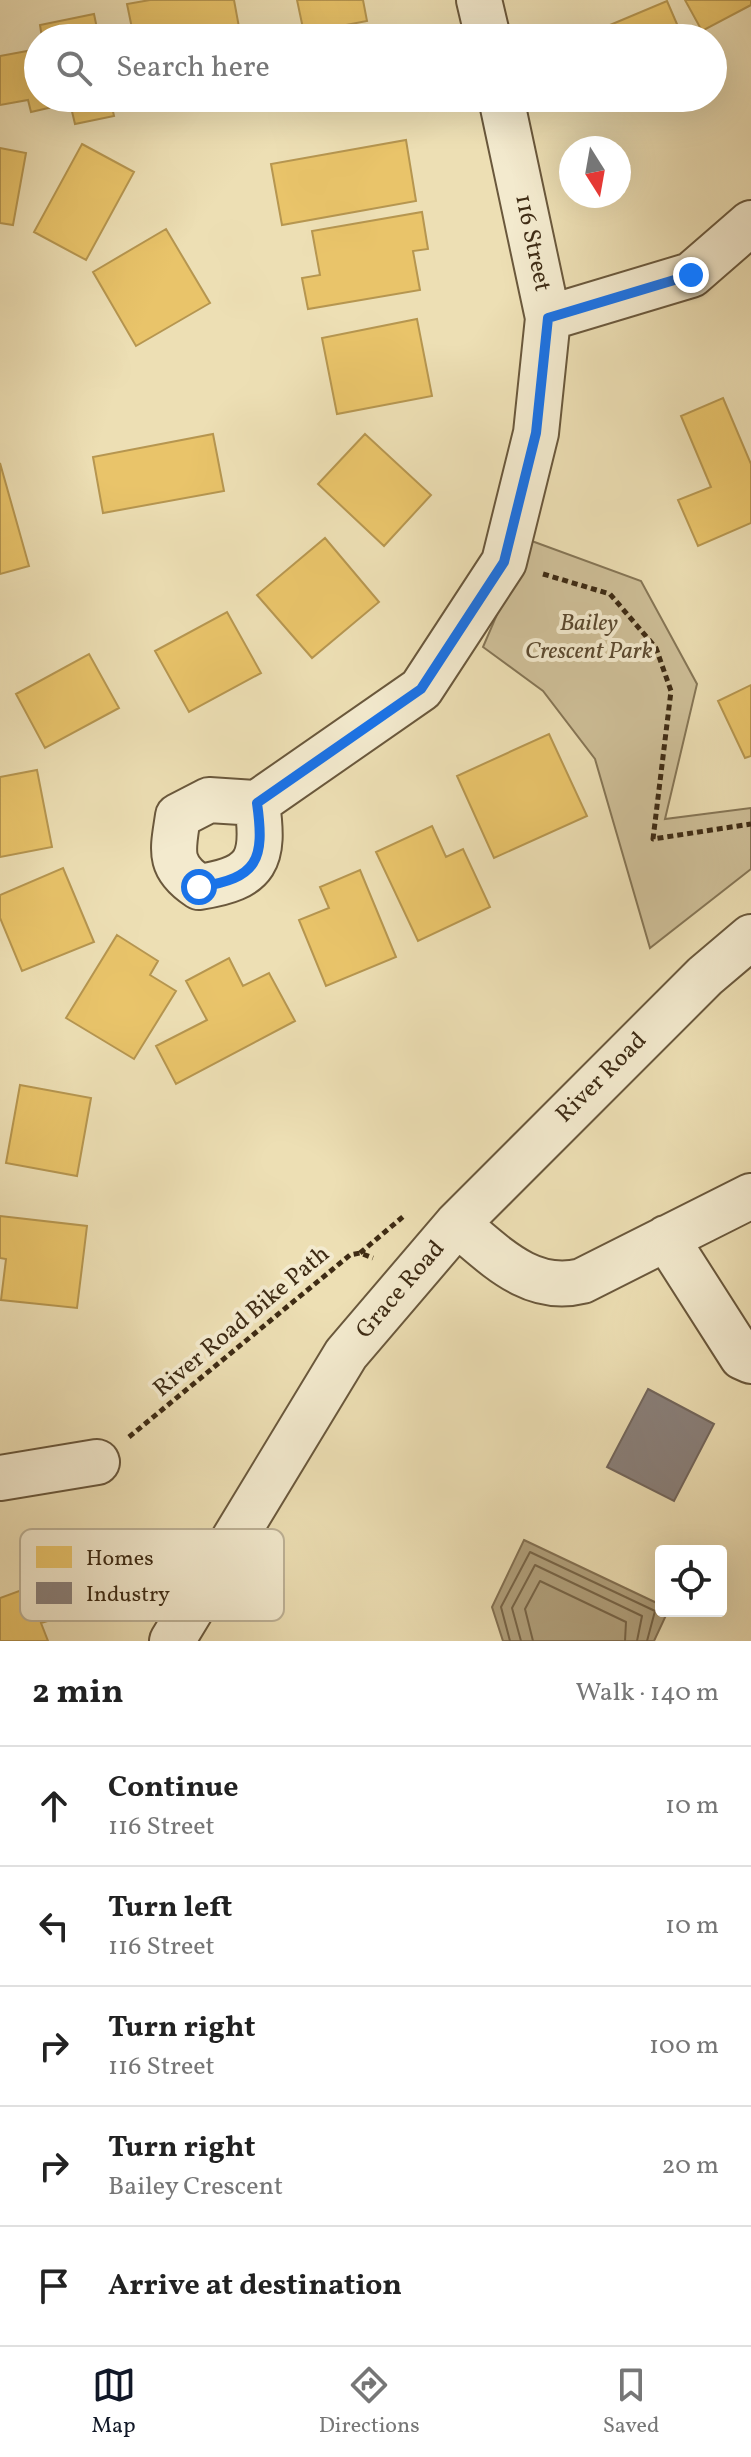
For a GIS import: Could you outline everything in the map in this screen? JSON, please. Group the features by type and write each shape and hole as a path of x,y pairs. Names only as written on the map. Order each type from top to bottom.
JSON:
{"street":[{"path":"479,0 485,24"},
{"name":"116 Street","path":"257,803 421,689 504,562 536,433 548,318 504,112"},
{"path":"548,318 691,275 751,223"},
{"name":"River Road","path":"457,1224 705,976 751,937"},
{"name":"Grace Road","path":"240,1529 346,1354 457,1224 526,1278 561,1286 582,1281 751,1196"},
{"path":"666,1238 742,1357 751,1361"},
{"path":"0,1478 97,1462"},
{"name":"Grace Road","path":"172,1641 184,1621"}],"path":[{"path":"557,578 610,594 656,648 671,691 653,839 751,824"},
{"name":"River Road Bike Path","path":"148,1423 350,1255 360,1253"}],"green space":[{"name":"Bailey Crescent Park","path":"529,540 641,581 697,684 665,819 751,808 751,869 650,948 595,759 543,691 483,647"}],"water":[{"path":"524,1540 655,1602 655,1617 665,1617 654,1641 503,1641 492,1607"}],"building: Homes":[{"path":"150,0 234,0 238,24 131,24 127,4"},
{"path":"297,0 363,0 367,21 302,24"},
{"path":"685,0 751,0 751,5 715,24 698,24"},
{"path":"667,1 677,24 612,24"},
{"path":"94,14 96,24 45,24"},
{"path":"24,52 24,101 0,105 0,56"},
{"path":"72,112 113,112 114,116 75,124"},
{"path":"406,140 416,201 282,225 271,164"},
{"path":"82,144 134,172 86,260 34,232"},
{"path":"0,148 26,153 13,225 0,223"},
{"path":"422,212 428,249 413,251 420,290 308,309 302,278 320,275 312,231"},
{"path":"166,229 210,303 136,346 93,272"},
{"path":"417,319 432,396 337,414 322,338"},
{"path":"723,398 751,464 751,523 698,546 678,500 711,487 681,416"},
{"path":"213,434 224,491 103,513 93,457"},
{"path":"365,434 431,495 384,546 318,484"},
{"path":"0,463 29,566 0,574"},
{"path":"325,538 379,602 312,658 257,595"},
{"path":"227,612 261,673 189,712 155,651"},
{"path":"89,654 119,708 45,748 16,694"},
{"path":"751,685 751,756 745,758 718,701"},
{"path":"549,734 587,816 494,858 457,776"},
{"path":"37,770 52,847 0,857 0,777"},
{"path":"432,826 446,857 463,849 490,907 418,941 376,852"},
{"path":"63,868 94,942 22,971 0,918 0,895"},
{"path":"360,870 396,957 326,986 299,920 329,908 320,887"},
{"path":"117,935 158,961 150,975 176,991 134,1059 66,1018"},
{"path":"229,958 243,986 269,973 295,1021 176,1084 156,1046 207,1020 186,981"},
{"path":"20,1085 91,1098 77,1176 6,1163"},
{"path":"0,1216 87,1226 77,1308 1,1300 6,1259 0,1258"},
{"path":"20,1591 20,1621 48,1621 41,1623 48,1641 0,1641 0,1598"}],"building: Industry":[{"path":"648,1389 714,1424 674,1501 607,1467"}],"route":[{"path":"199,887 228,883 249,871 260,853 257,803 421,689 504,562 536,433 548,318 691,275"}]}
